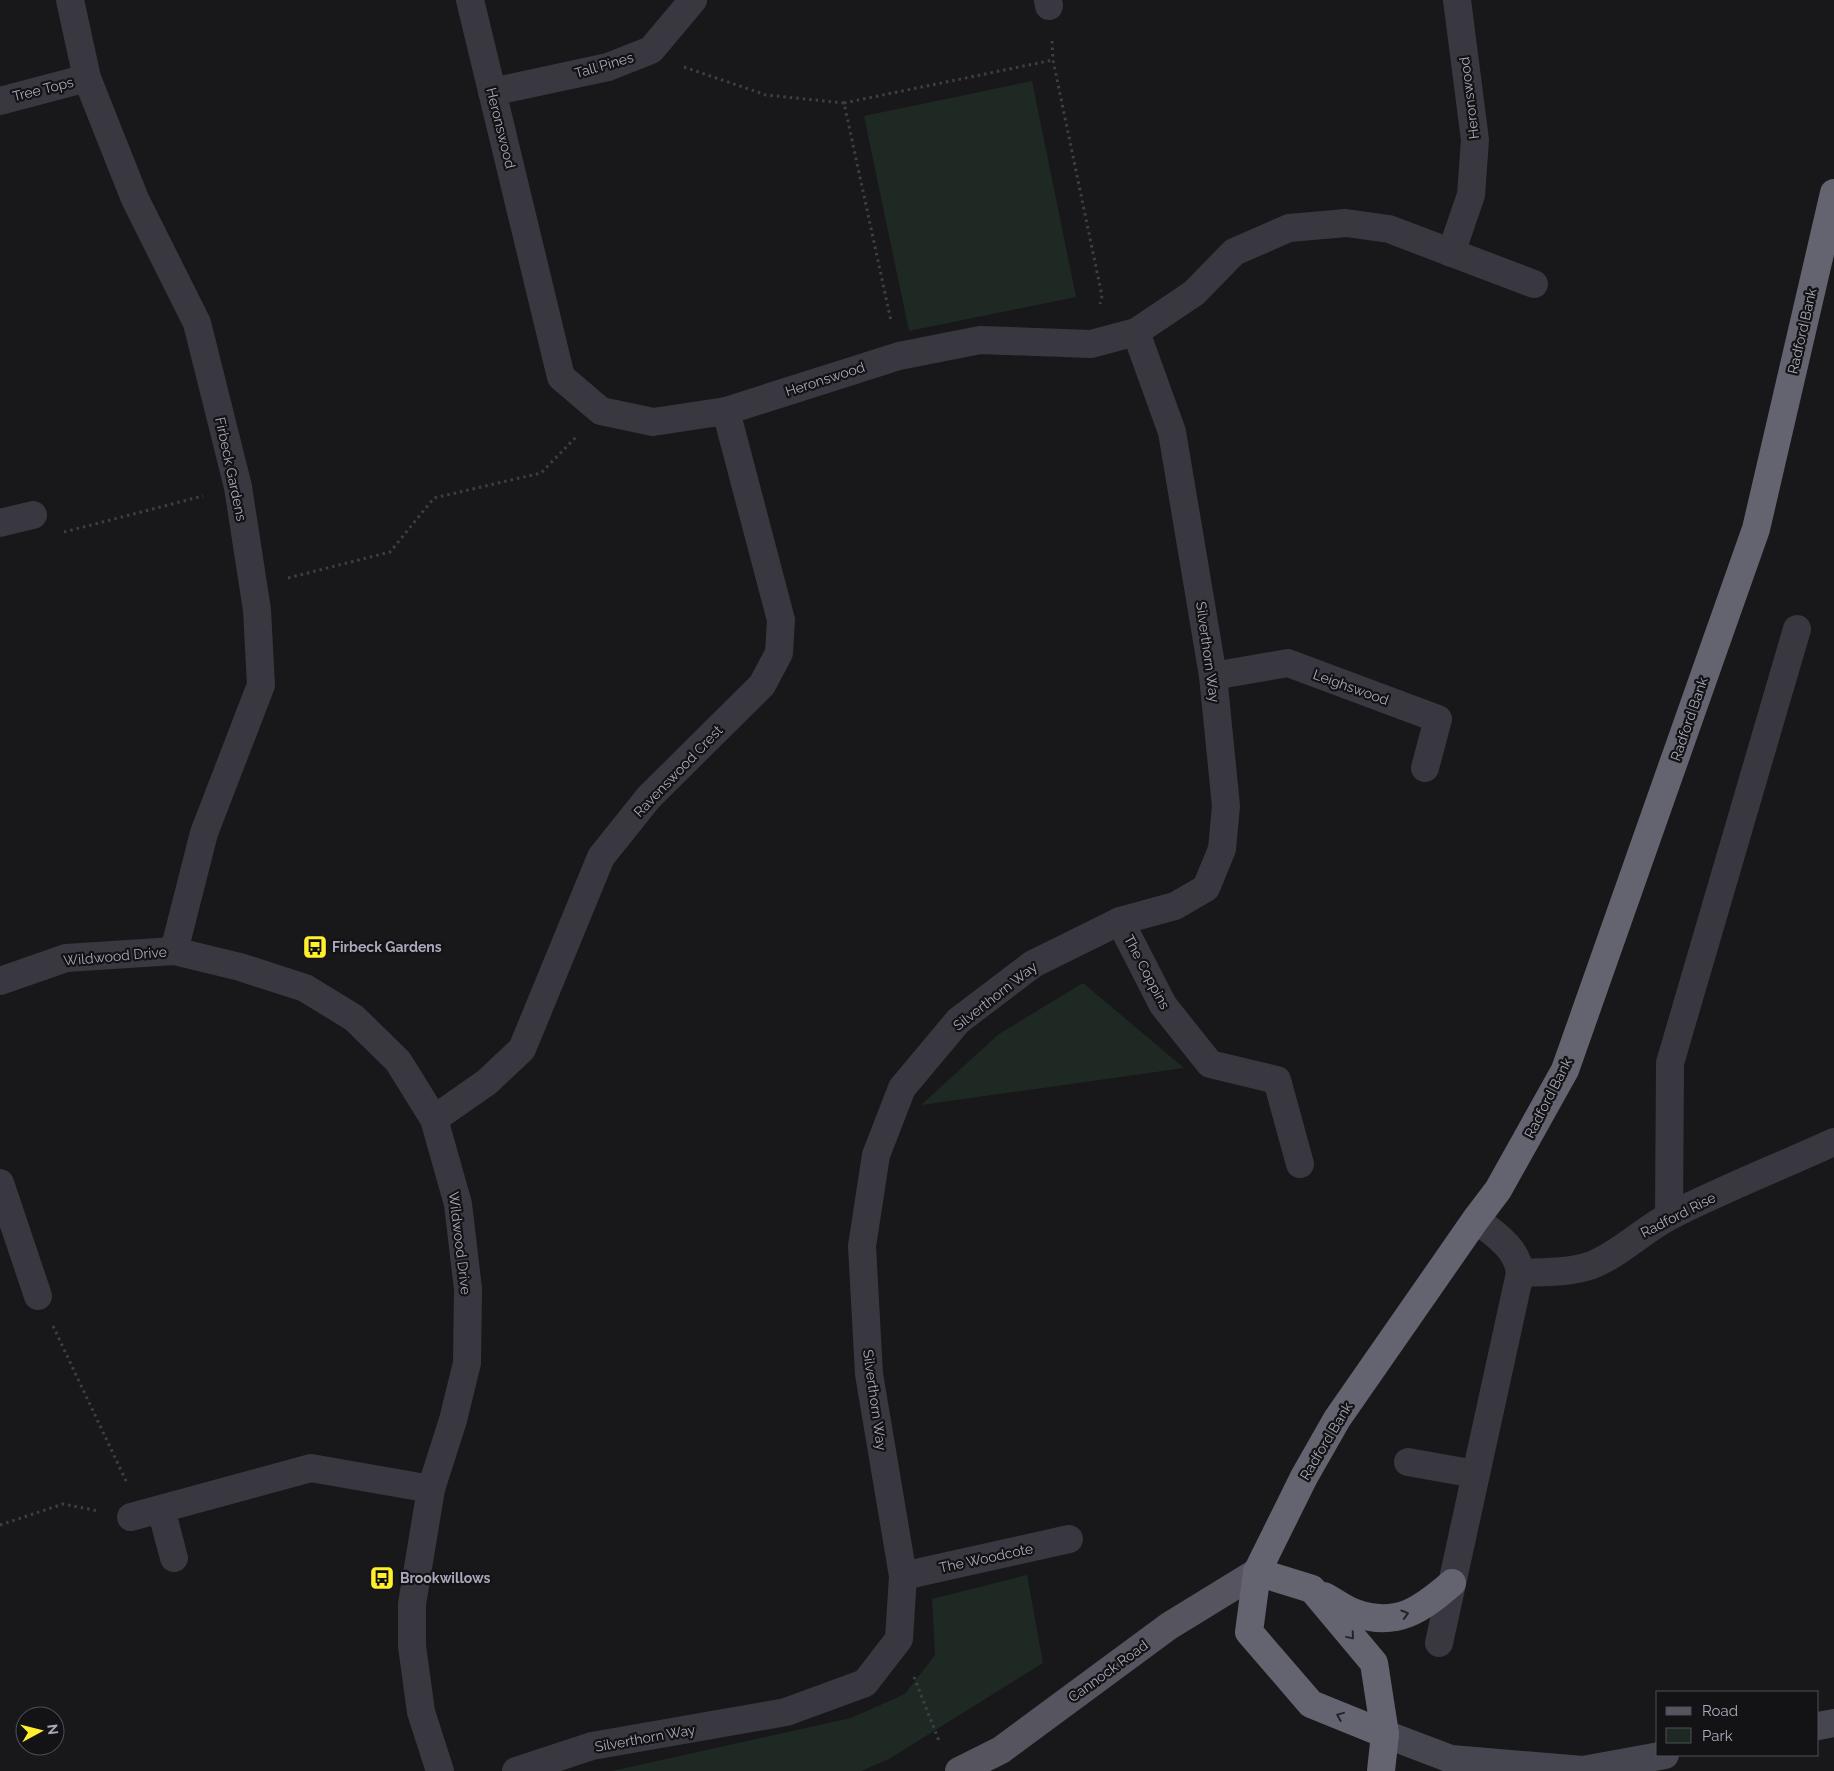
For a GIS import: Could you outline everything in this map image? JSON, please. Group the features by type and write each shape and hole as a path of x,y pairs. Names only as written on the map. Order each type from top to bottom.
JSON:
{"highway":[{"name":"Radford Bank","path":"1385,1734 1311,1704 1249,1632 1257,1572 1304,1477 1337,1419 1498,1190 1565,1070 1756,529 1834,193"},
{"path":"1257,1572 1312,1589 1354,1612 1381,1618 1405,1615 1426,1605 1452,1583"},
{"path":"1312,1589 1374,1663 1385,1734 1380,1771"}],"main road":[{"name":"Cannock Road","path":"959,1771 1001,1750 1169,1626 1257,1572"}],"street":[{"name":"Firbeck Gardens","path":"70,0 87,78 135,199 197,323 238,488 257,610 261,685 204,833 174,951"},
{"name":"Heronswood","path":"470,0 561,377 601,411 653,422 726,411 899,356 980,340 1091,344 1136,332 1194,293 1234,252 1289,228 1346,223 1389,229 1534,284"},
{"name":"Tall Pines","path":"492,92 608,67 651,50 693,0"},
{"name":"Heronswood","path":"1451,253 1471,195 1475,140 1457,0"},
{"name":"Tree Tops","path":"0,101 87,78"},
{"name":"Silverthorn Way","path":"516,1771 592,1746 786,1712 865,1682 899,1639 903,1576 869,1374 862,1246 876,1155 902,1088 958,1021 1033,964 1120,921 1175,906 1206,888 1222,849 1226,806 1213,676 1172,432 1136,332"},
{"name":"Ravenswood Crest","path":"434,1119 487,1082 522,1049 601,857 649,797 762,685 779,653 781,620 726,411"},
{"path":"0,523 33,515"},
{"path":"1669,1216 1670,1063 1797,629"},
{"name":"Leighswood","path":"1213,676 1288,663 1438,719 1425,768"},
{"name":"The Coppins","path":"1120,921 1163,1005 1210,1064 1276,1080 1300,1164"},
{"name":"Wildwood Drive","path":"0,981 66,958 174,951 240,967 305,988 354,1018 398,1060 434,1119 458,1204 468,1289 467,1363 453,1420 431,1489 412,1604 412,1646 422,1712 440,1771"},
{"name":"Radford Rise","path":"1520,1273 1567,1271 1592,1265 1612,1255 1640,1233 1669,1216 1834,1142"},
{"path":"0,1183 38,1296"},
{"path":"1439,1644 1520,1273 1519,1262 1513,1250 1476,1219"},
{"path":"1408,1462 1475,1474"},
{"path":"131,1518 311,1468 431,1489"},
{"path":"161,1509 174,1558"},
{"name":"The Woodcote","path":"903,1576 1069,1540"},
{"path":"1819,1726 1834,1723"},
{"path":"1385,1734 1451,1759 1583,1770 1660,1756"}],"path":[{"path":"1048,3 1053,60 1102,296 1091,344"},
{"path":"651,50 673,62 766,95 844,103 1053,60"},
{"path":"844,103 899,356"},
{"path":"253,587 390,552 434,498 541,473 601,411"},
{"path":"33,515 40,538 238,488"},
{"path":"0,1525 63,1504 131,1518 127,1482 38,1296"},
{"path":"899,1639 941,1745"}],"green space":[{"path":"1032,81 1076,297 909,331 864,116"},
{"path":"1083,983 1184,1068 921,1105 999,1034"},
{"path":"1027,1575 1043,1663 889,1759 861,1771 612,1771 851,1718 905,1694 935,1655 932,1599"}],"place":[{"name":"Firbeck Gardens","path":"315,947"},
{"name":"Brookwillows","path":"382,1578"}]}
